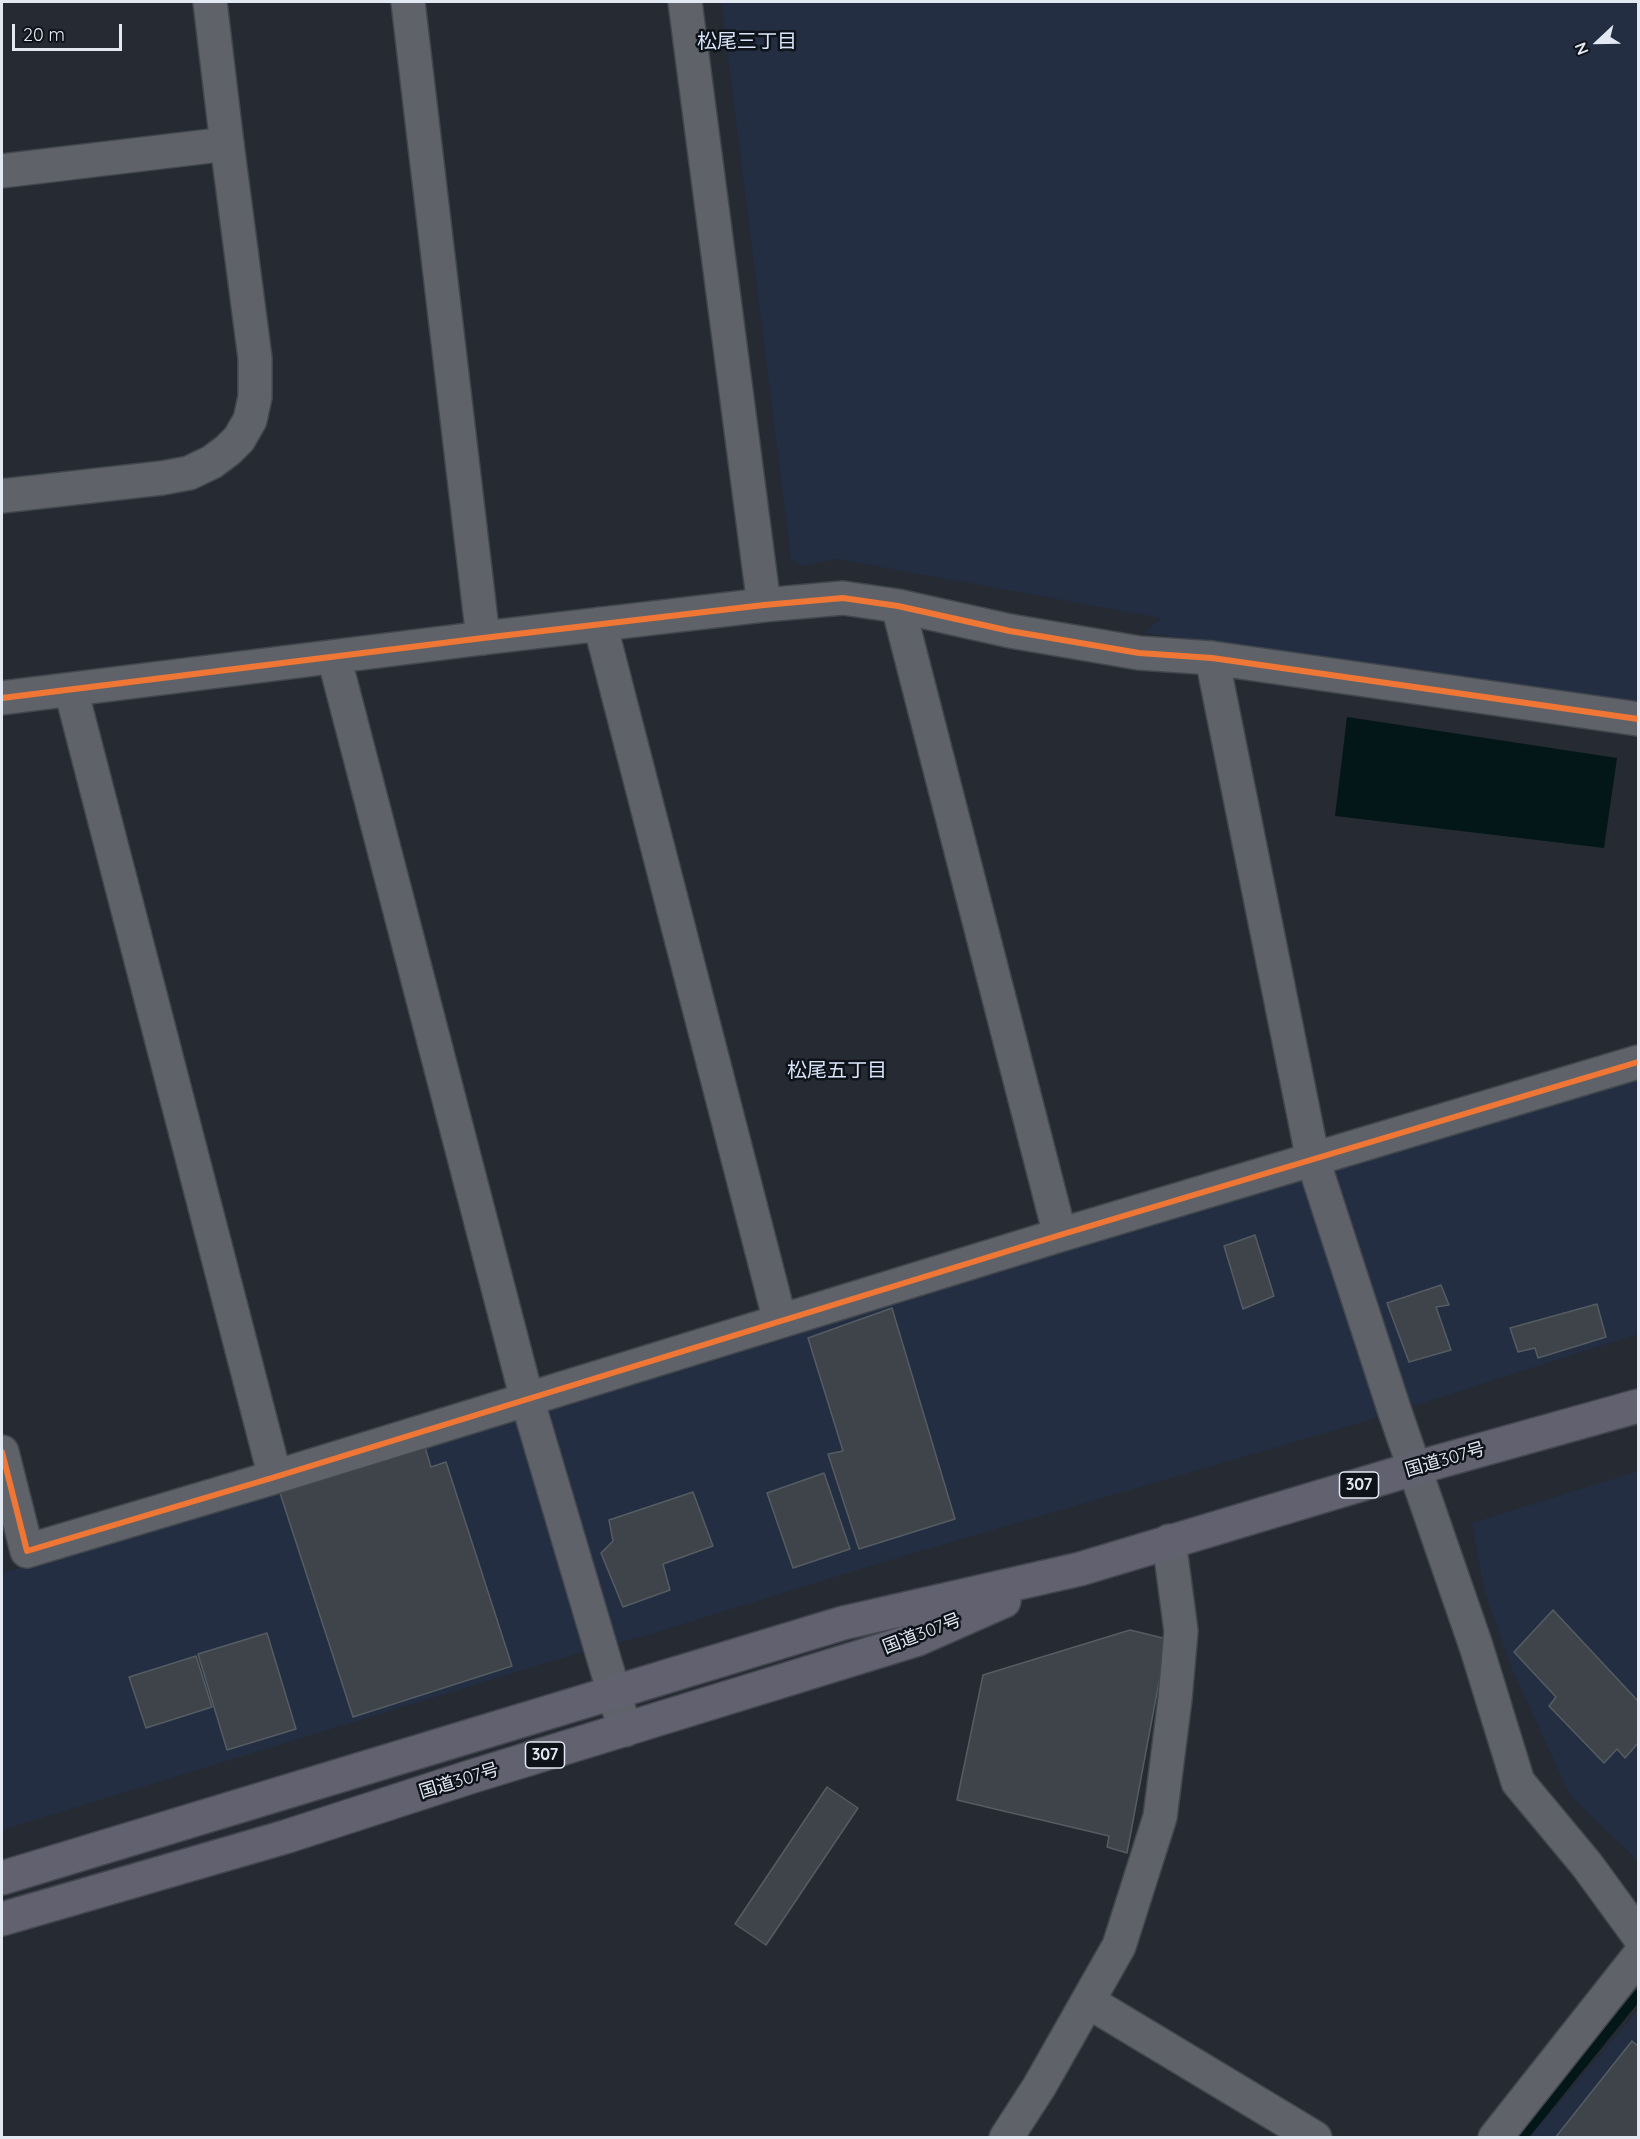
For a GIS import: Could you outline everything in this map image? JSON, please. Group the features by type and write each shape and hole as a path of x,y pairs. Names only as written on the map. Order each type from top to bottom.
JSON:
{"highway":[{"name":"国道307号","path":"2,1878 843,1623 1080,1569 1416,1468 1638,1406"},
{"name":"国道307号","path":"2,1920 285,1837 470,1777 918,1639 1080,1569"}],"street":[{"path":"2,496 189,473 212,462 239,439 250,420 255,397 255,358 210,2"},
{"path":"408,2 483,638"},
{"path":"685,2 764,605"},
{"path":"2,171 227,144"},
{"path":"2,698 600,624 843,598 898,606 1010,631 1139,653 1212,658 1638,719"},
{"path":"898,606 1060,1235"},
{"path":"600,624 780,1321"},
{"path":"334,657 527,1399 625,1731"},
{"path":"1212,658 1313,1160 1395,1412 1476,1646 1518,1782 1587,1865 1638,1935"},
{"path":"71,690 275,1477"},
{"path":"2,1452 27,1551 1060,1235 1638,1062"},
{"path":"1006,2138 1039,2087 1119,1946 1160,1817 1181,1631 1169,1541"},
{"path":"1495,2138 1638,1957"},
{"path":"1089,2002 1315,2138"}],"shaded area":[{"path":"721,2 1638,2 1638,701 1144,633 1161,618 837,559 802,566 791,559"},
{"path":"1347,717 1617,758 1604,848 1335,816"},
{"path":"1638,1077 1638,1334 1366,1421 880,1563 648,1635 572,1655 2,1830 2,1573"},
{"path":"1638,1471 1638,1861 1570,1795 1513,1671 1485,1593 1472,1523"},
{"path":"1638,2010 1638,2137 1530,2137"}],"building":[{"path":"1255,1235 1274,1296 1243,1309 1224,1246"},
{"path":"1441,1285 1449,1305 1436,1307 1451,1350 1409,1362 1387,1303"},
{"path":"1597,1304 1606,1337 1538,1358 1535,1348 1518,1352 1510,1328"},
{"path":"892,1308 955,1519 859,1549 828,1454 843,1451 808,1338"},
{"path":"424,1444 431,1467 446,1462 512,1666 353,1717 279,1490"},
{"path":"824,1473 850,1549 793,1568 767,1493"},
{"path":"693,1492 713,1546 663,1564 670,1590 623,1607 601,1553 613,1541 609,1520"},
{"path":"1553,1610 1638,1701 1638,1743 1625,1758 1617,1749 1604,1763 1549,1706 1556,1697 1514,1652"},
{"path":"1130,1630 1167,1639 1127,1853 1107,1847 1109,1836 957,1800 983,1675"},
{"path":"267,1633 296,1729 227,1750 198,1654"},
{"path":"196,1656 212,1707 146,1728 129,1677"},
{"path":"827,1787 858,1808 766,1945 735,1924"},
{"path":"1632,2041 1638,2046 1638,2138 1555,2138"}],"waterway":[{"path":"1522,2138 1638,1995"}],"cycle path":[{"path":"2,698 483,638 843,598 898,606 1010,631 1139,653 1212,658 1638,719"},
{"path":"2,1452 27,1551 1060,1235 1638,1062"}],"district":[{"name":"松尾三丁目","path":"747,42"},
{"name":"松尾五丁目","path":"837,1071"}]}
